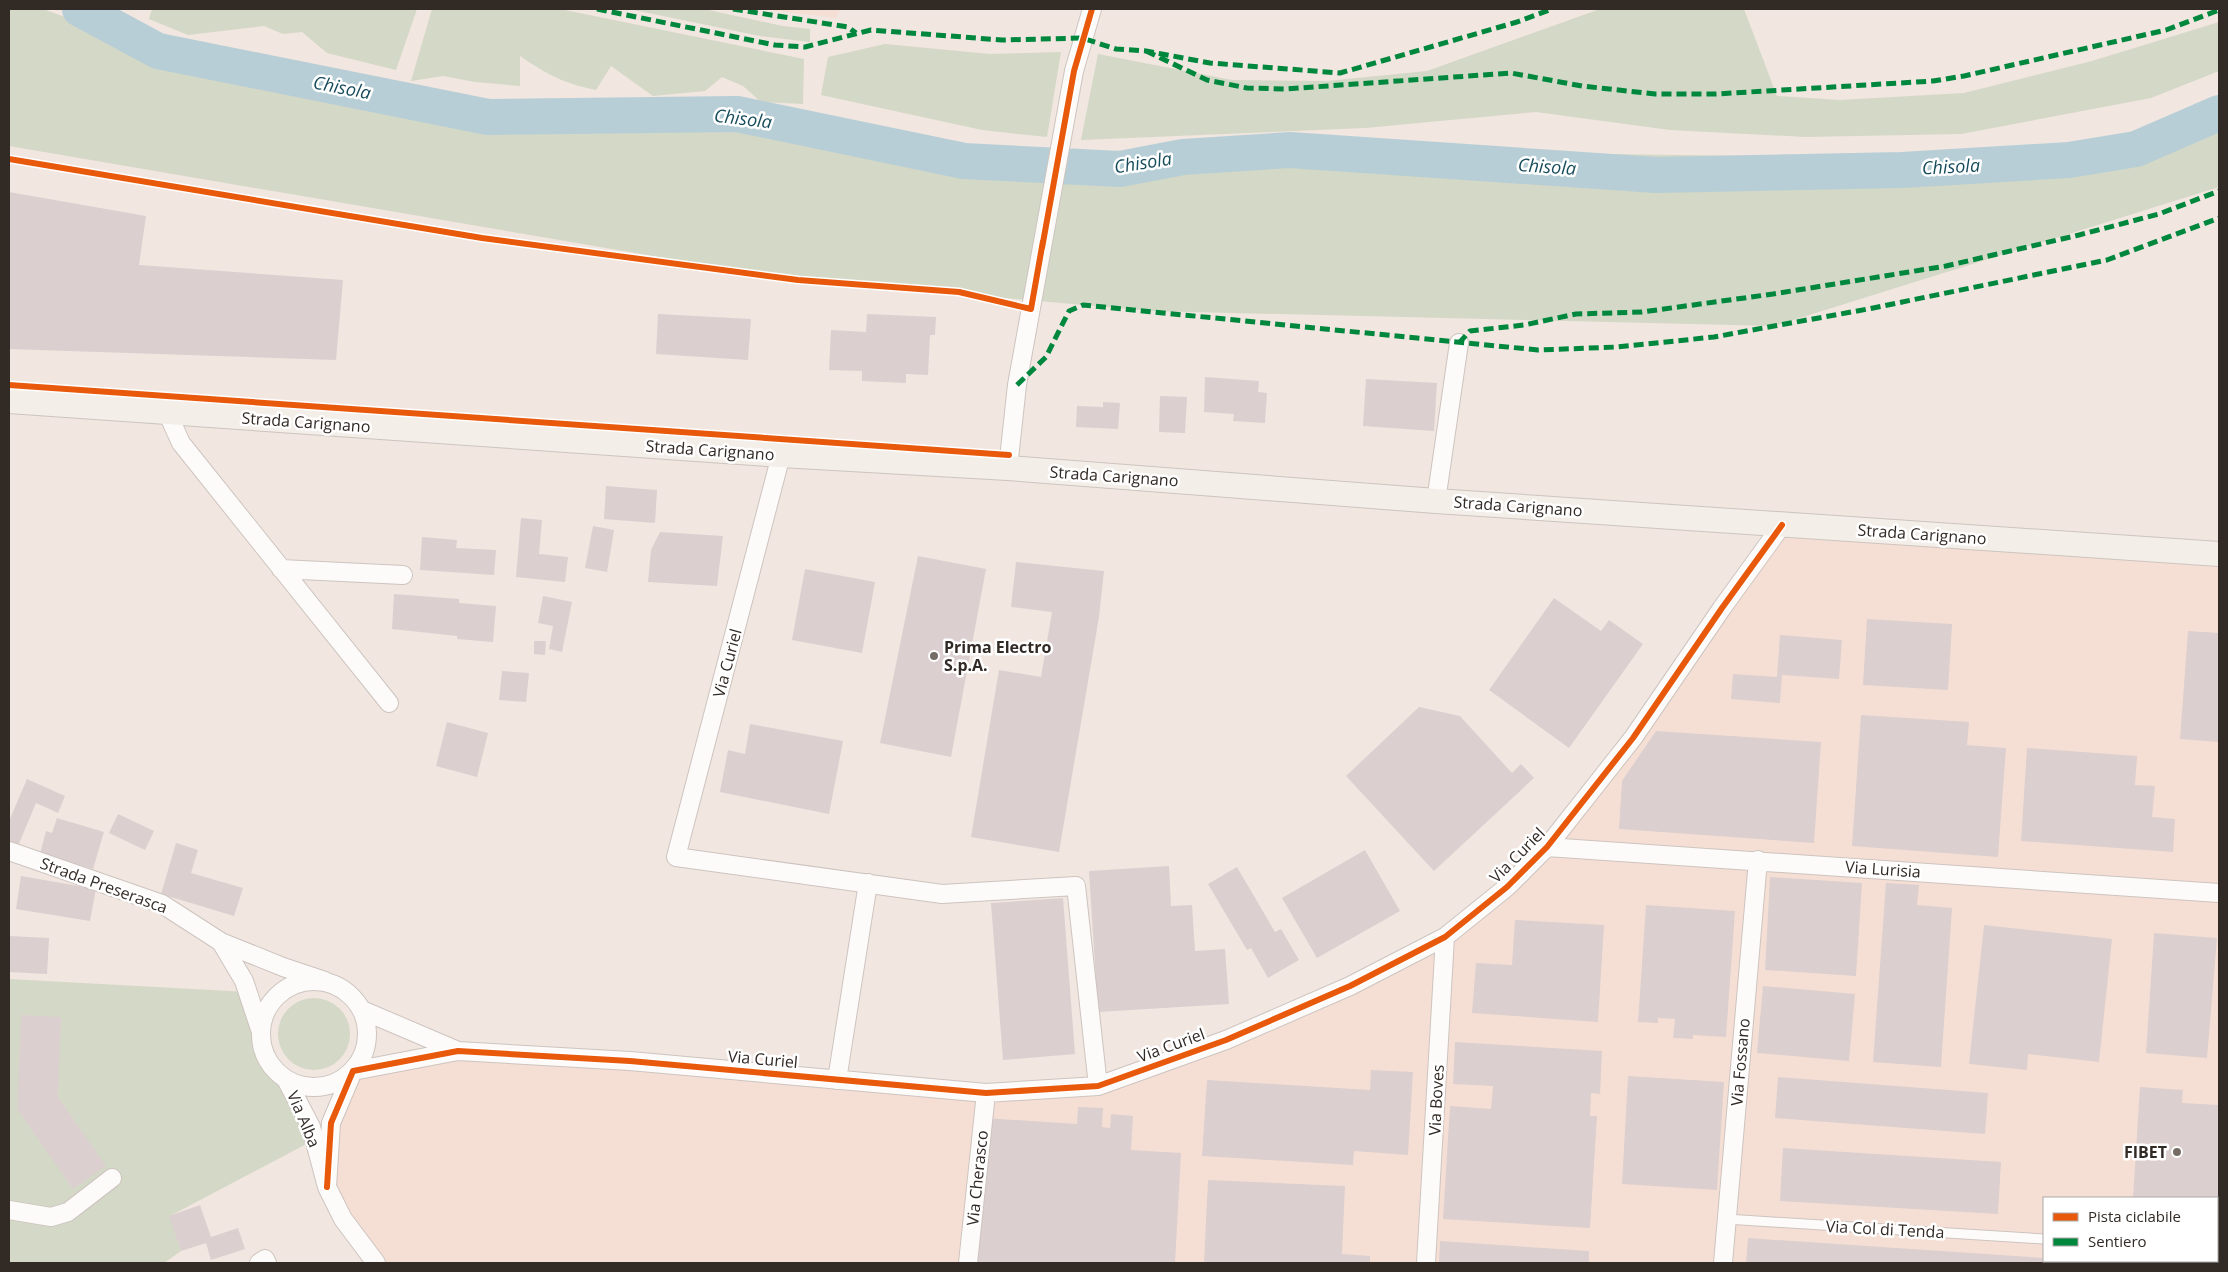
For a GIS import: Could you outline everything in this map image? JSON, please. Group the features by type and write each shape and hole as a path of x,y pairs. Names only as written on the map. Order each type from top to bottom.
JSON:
{"main road":[{"name":"Strada Carignano","path":"9,401 781,455 1008,468 1436,501 2219,554"}],"street":[{"path":"1008,468 1017,385 1074,71 1092,9"},
{"path":"1436,501 1459,343"},
{"path":"167,412 182,443 389,703"},
{"name":"Via Curiel","path":"781,455 676,856 942,894 1076,886 1098,1086"},
{"name":"Via Curiel","path":"354,1071 458,1051 630,1061 986,1093 1098,1086 1235,1036 1350,986 1445,937 1506,887 1547,847 1633,738 1722,608 1782,525"},
{"path":"281,569 403,575"},
{"name":"Via Lurisia","path":"1547,847 1758,860 2219,894"},
{"name":"Strada Preserasca","path":"9,850 162,904 221,942 324,981"},
{"name":"Via Fossano","path":"1722,1263 1758,860"},
{"path":"837,1080 868,884"},
{"name":"Via Boves","path":"1426,1263 1445,937"},
{"name":"Strada Preserasca","path":"221,942 244,981 260,1030"},
{"path":"306,980 324,981 347,991 362,1010 368,1031 365,1052 354,1071 339,1081 322,1087 304,1087 287,1080 272,1068 262,1050 260,1030 265,1012 275,997 290,986 306,980"},
{"name":"Via Curiel","path":"362,1010 458,1051"},
{"name":"Via Alba","path":"327,1187 331,1123 354,1071"},
{"name":"Via Alba","path":"287,1080 311,1127 327,1187 343,1219 376,1263"},
{"name":"Via Cherasco","path":"968,1263 986,1093"},
{"path":"9,1210 51,1217 68,1212 112,1178"},
{"path":"259,1263 265,1259 267,1263"}],"lane":[{"name":"Via Col di Tenda","path":"1726,1219 2043,1239"}],"shaded area":[{"path":"761,9 840,9 836,18"},
{"path":"1782,525 2219,554 2219,1263 376,1263 327,1187 331,1123 354,1071 458,1051 986,1093 1098,1086 1445,937 1547,847"}],"green space":[{"path":"9,9 43,9 158,51 488,117 737,114 964,161 1120,169 1290,150 2069,160 2219,105 2219,187 1774,326 1152,311 788,279 9,146"},
{"path":"152,9 417,9 396,70 327,53 302,32 283,34 264,26 188,35 149,19"},
{"path":"432,9 560,9 804,59 803,104 761,102 743,86 722,77 705,91 653,96 611,66 596,90 556,78 520,56 520,86 475,82 443,76 411,81"},
{"path":"629,9 704,9 783,26 810,29 810,42 760,36"},
{"path":"1600,9 1744,9 1777,96 1840,100 1964,93 2092,61 2219,22 2219,71 2151,98 1961,134 1806,137 1670,130 1536,112 1365,128 1081,140 1098,54 1232,80 1327,81 1427,71"},
{"path":"885,44 990,54 1061,52 1047,137 982,130 821,95 828,57"},
{"path":"9,979 248,992 314,1140 170,1216 181,1251 164,1263 9,1263"},
{"path":"321,998 340,1008 348,1020 350,1034 348,1048 340,1060 328,1068 307,1070 288,1060 280,1048 278,1027 288,1008 300,1000"}],"building":[{"path":"9,192 146,216 139,265 343,280 336,360 9,349"},
{"path":"658,314 751,319 748,360 656,354"},
{"path":"867,314 936,317 935,335 930,335 928,375 906,374 906,383 862,381 862,371 829,370 831,330 866,332"},
{"path":"1205,377 1259,381 1258,392 1267,393 1265,423 1233,421 1234,414 1204,412"},
{"path":"1366,379 1437,383 1434,431 1363,426"},
{"path":"1160,396 1187,397 1185,433 1159,432"},
{"path":"1103,402 1120,403 1118,429 1076,427 1077,406 1103,407"},
{"path":"606,486 657,490 655,523 604,519"},
{"path":"521,518 542,520 539,554 568,557 565,582 516,577"},
{"path":"593,526 614,530 607,572 585,568"},
{"path":"660,532 723,536 717,586 648,582 651,550"},
{"path":"422,537 457,540 456,548 496,550 494,575 420,570"},
{"name":"Prima Electro S.p.A.","path":"918,556 986,569 951,757 880,743"},
{"path":"1016,562 1104,571 1099,617 1059,852 971,837 999,670 1041,677 1052,612 1011,607"},
{"path":"805,569 875,582 862,653 792,640"},
{"path":"394,594 459,599 459,603 496,606 493,642 457,639 457,636 392,629"},
{"path":"543,596 572,602 562,652 549,649 553,626 538,623"},
{"path":"1554,598 1601,631 1609,620 1643,644 1569,748 1489,690"},
{"path":"1867,619 1952,624 1948,690 1863,685"},
{"path":"2188,631 2219,633 2219,742 2180,739"},
{"path":"1780,635 1842,640 1839,679 1782,675 1780,703 1731,699 1733,674 1777,677"},
{"path":"534,641 546,641 545,655 534,654"},
{"path":"502,671 529,673 526,702 499,700"},
{"path":"1419,707 1460,716 1512,773 1521,764 1534,778 1434,871 1346,776"},
{"path":"1861,715 1969,722 1967,745 2006,748 1998,857 1852,846"},
{"path":"447,722 488,733 477,777 436,766"},
{"path":"750,724 843,741 829,814 720,792 728,750 745,754"},
{"path":"1656,731 1821,742 1814,843 1619,829 1622,781"},
{"path":"2027,748 2137,756 2135,785 2155,786 2152,817 2175,819 2173,852 2021,841"},
{"path":"27,779 65,796 58,813 36,803 18,846 9,843 9,821"},
{"path":"118,814 154,831 145,850 109,833"},
{"path":"57,818 104,832 93,869 40,854 46,831 52,833"},
{"path":"176,843 198,850 191,873 243,888 234,916 161,894"},
{"path":"1365,850 1400,911 1317,958 1282,898"},
{"path":"1169,866 1171,906 1192,905 1195,951 1225,949 1229,1004 1098,1012 1089,871"},
{"path":"1237,867 1275,932 1281,929 1299,960 1268,978 1251,948 1247,950 1208,884"},
{"path":"21,876 96,889 90,921 16,909"},
{"path":"1770,877 1862,883 1856,976 1765,970"},
{"path":"1886,883 1919,885 1917,905 1952,908 1941,1067 1873,1062"},
{"path":"1063,898 1075,1054 1003,1060 991,903"},
{"path":"1646,905 1735,911 1726,1037 1693,1035 1693,1039 1673,1038 1675,1019 1658,1018 1658,1023 1638,1022"},
{"path":"1515,920 1604,925 1598,1022 1472,1013 1476,963 1512,965"},
{"path":"1984,925 2112,939 2099,1062 2028,1054 2027,1070 1969,1064"},
{"path":"2154,933 2217,938 2207,1058 2146,1053"},
{"path":"10,936 49,938 47,974 9,972"},
{"path":"1763,986 1855,994 1849,1061 1757,1053"},
{"path":"21,1015 61,1017 58,1097 106,1166 73,1189 17,1109"},
{"path":"1455,1042 1602,1051 1600,1094 1591,1093 1590,1116 1597,1116 1590,1228 1443,1219 1450,1106 1491,1109 1493,1086 1453,1084"},
{"path":"1371,1070 1413,1072 1408,1155 1354,1151 1353,1165 1202,1156 1207,1080 1370,1090"},
{"path":"1628,1076 1724,1082 1717,1190 1622,1184"},
{"path":"1778,1077 1988,1093 1985,1134 1775,1118"},
{"name":"FIBET","path":"2140,1087 2183,1090 2182,1103 2219,1105 2219,1209 2218,1197 2133,1197"},
{"path":"1078,1107 1103,1108 1102,1127 1110,1128 1111,1114 1133,1116 1131,1150 1181,1153 1175,1263 976,1263 984,1118 1077,1124"},
{"path":"1783,1148 2001,1162 1998,1214 1780,1201"},
{"path":"1208,1180 1345,1186 1342,1254 1370,1256 1370,1263 1204,1263"},
{"path":"200,1205 211,1237 238,1228 245,1249 211,1260 206,1243 181,1251 169,1216"},
{"path":"1748,1238 2043,1258 2043,1262 2100,1263 1746,1263"},
{"path":"1440,1241 1589,1251 1589,1263 1439,1263"}],"waterway":[{"name":"Chisola","path":"80,9 158,51 488,117 737,114 964,161 1120,169 1183,157 1290,150 1656,175 1902,170 2069,160 2136,149 2219,113"}],"marked path":[{"path":"597,9 775,45 805,47 871,30 1002,40 1082,38 1116,49 1146,51 1210,63 1340,73 1517,22 1552,9"},
{"path":"733,9 848,27 856,33"},
{"path":"1146,51 1207,80 1247,88 1285,89 1511,73 1582,86 1655,94 1716,94 1933,81 1964,76 2166,30 2219,10"},
{"path":"1459,343 1470,331 1524,325 1576,314 1642,312 1773,294 1946,266 2159,214 2219,191"},
{"path":"1017,385 1046,357 1069,311 1083,305 1538,350 1617,347 1714,337 1868,309 2107,260 2219,218"}],"cycle path":[{"path":"1042,248 1074,71 1092,9"},
{"path":"9,159 482,238 798,280 959,292 1031,309 1043,241"},
{"path":"9,385 1009,455"},
{"path":"327,1187 331,1123 353,1071 458,1051 630,1061 986,1093 1098,1086 1226,1040 1350,986 1445,937 1507,887 1547,847 1633,738 1722,608 1782,525"}],"place":[{"name":"Prima Electro S.p.A.","path":"934,656"},
{"name":"FIBET","path":"2177,1152"}]}
